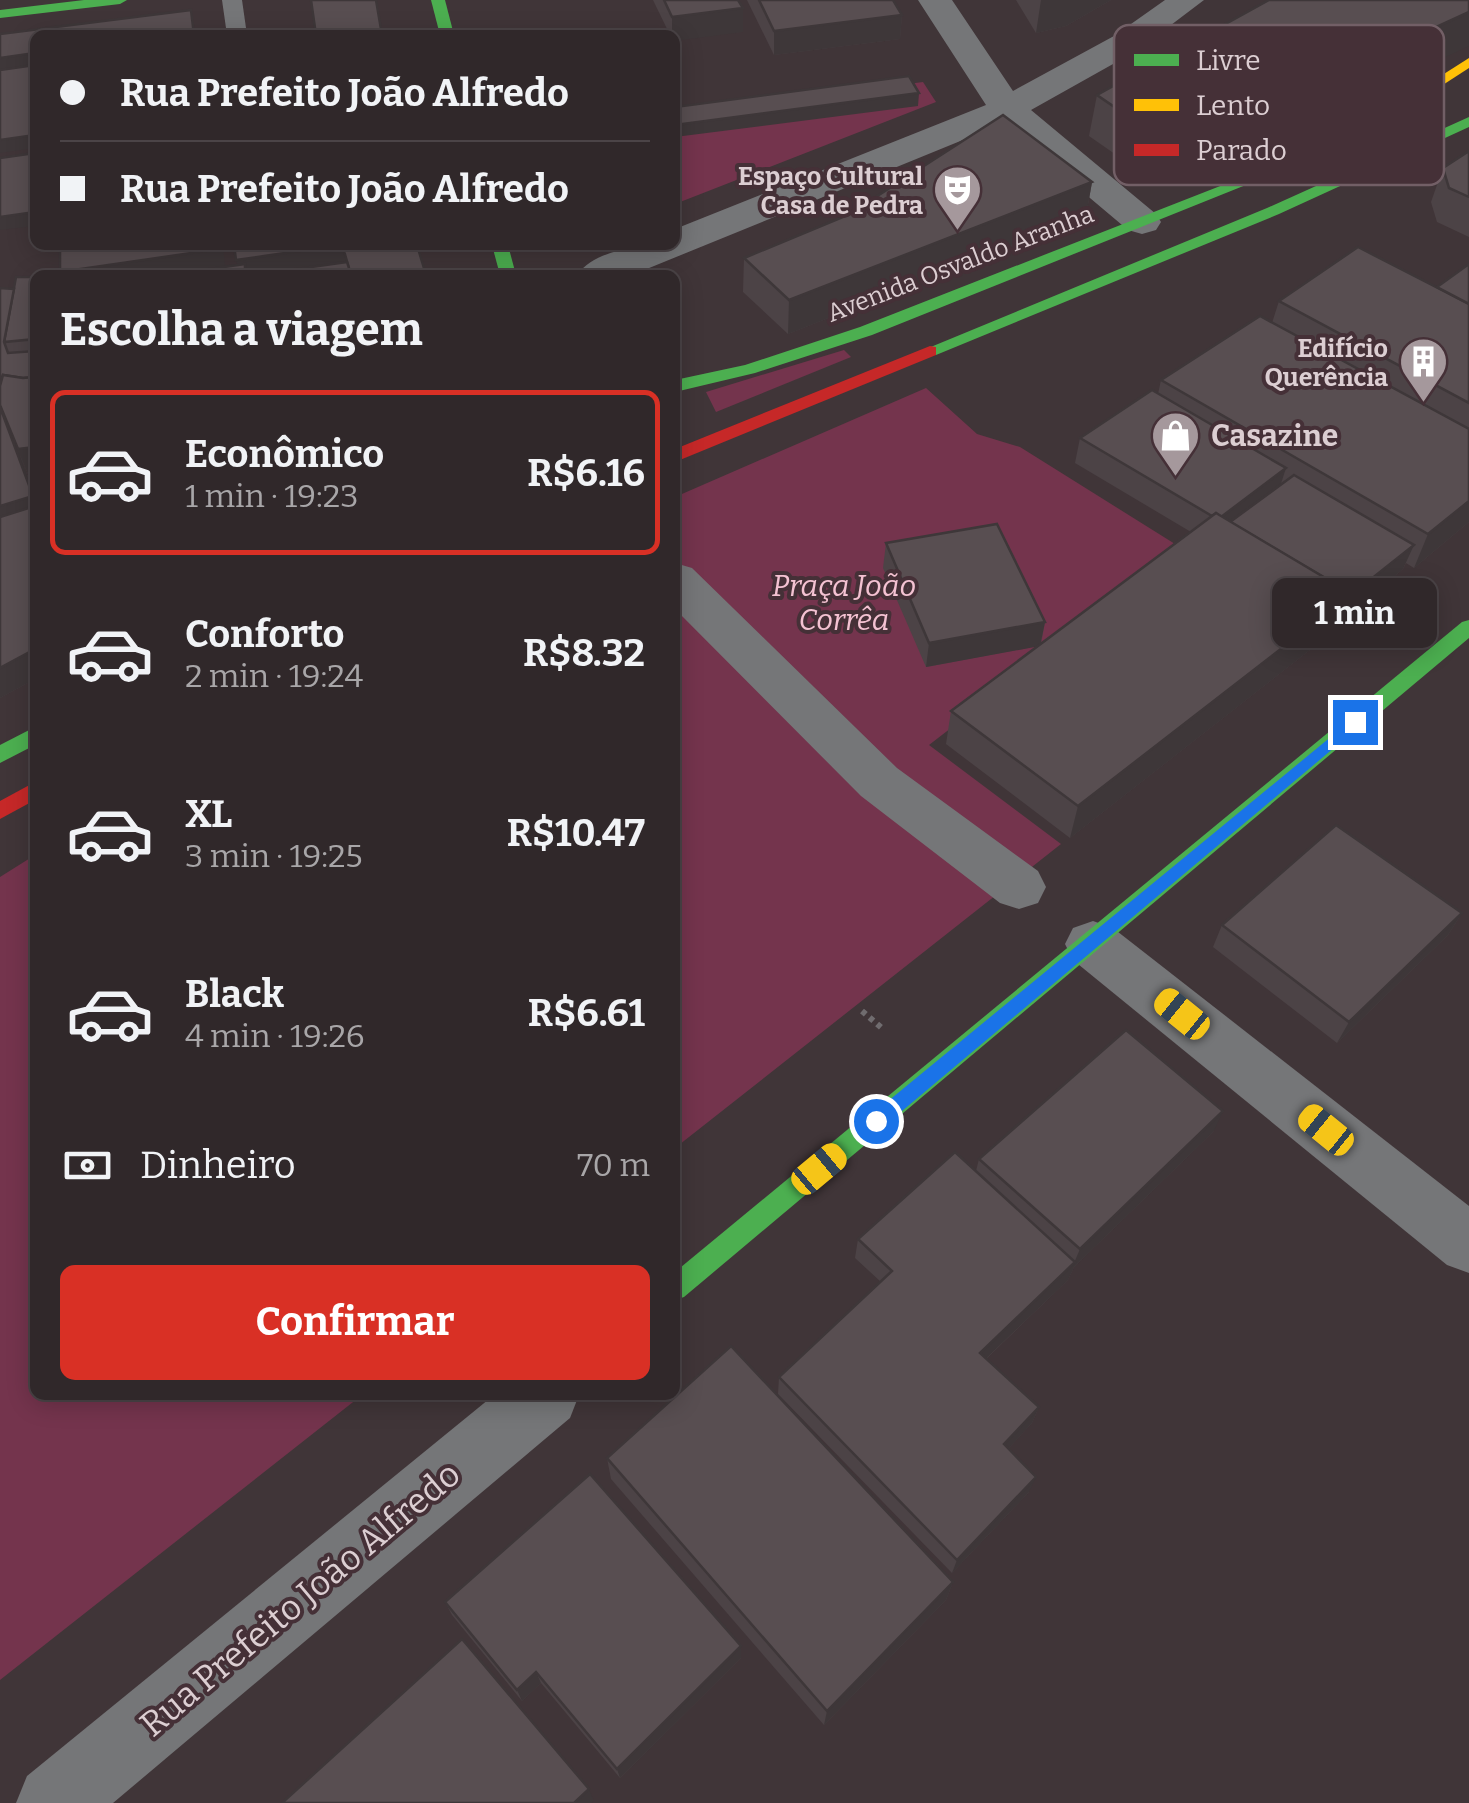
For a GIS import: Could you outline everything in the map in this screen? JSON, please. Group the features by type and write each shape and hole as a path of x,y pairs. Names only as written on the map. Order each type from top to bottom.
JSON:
{"street":[{"path":"0,14 120,0"},
{"path":"438,0 446,30"},
{"path":"935,0 1007,109 1142,222"},
{"path":"1152,25 1187,0"},
{"path":"680,241 1007,109 1114,50"},
{"name":"Avenida Osvaldo Aranha","path":"1457,103 1468,63"},
{"name":"Avenida Osvaldo Aranha","path":"680,385 749,369 866,331 1237,185"},
{"name":"Avenida Osvaldo Aranha","path":"688,420 1149,263 1331,185"},
{"path":"609,270 658,250"},
{"path":"680,585 879,782 1018,888"},
{"path":"680,1284 1093,944 1469,627"},
{"path":"0,755 30,738"},
{"path":"0,811 30,793"},
{"path":"1093,944 1469,1244"},
{"name":"Rua Prefeito João Alfredo","path":"54,1803 540,1400"}],"lane":[{"path":"232,0 236,30"}],"green space":[{"path":"923,82 936,102 680,202 680,113"},
{"path":"844,350 851,357 716,412 706,392"},
{"name":"Praça João Corrêa","path":"926,388 977,434 1020,447 1183,549 929,745 1061,844 680,1144 680,495"},
{"path":"30,858 30,1400 356,1400 0,1680 0,877"}],"building":[{"path":"311,0 376,0 381,30 315,30"},
{"path":"664,0 738,0 743,8 672,17"},
{"path":"759,0 893,0 902,15 774,31"},
{"path":"1269,0 1469,0 1469,12 1441,25 1224,25"},
{"path":"191,10 193,30 32,30"},
{"path":"30,30 30,54 0,58 0,34"},
{"path":"30,66 30,136 0,140 0,70"},
{"path":"909,76 919,93 680,124 680,106"},
{"path":"1114,86 1114,107 1097,95"},
{"path":"1003,115 1092,182 789,300 744,258 848,215"},
{"path":"1469,151 1469,197 1449,188 1444,167"},
{"path":"30,154 30,213 0,217 0,158"},
{"path":"1358,247 1469,304 1469,403 1279,301"},
{"path":"60,250 212,250 74,270 60,270"},
{"path":"235,250 306,250 236,260"},
{"path":"418,250 424,270 350,270 344,251"},
{"path":"347,262 349,270 290,270"},
{"path":"245,264 245,270 203,270"},
{"path":"1469,264 1469,304 1437,287"},
{"path":"16,277 30,277 30,339 4,342"},
{"path":"0,288 14,289 4,342 8,353 30,351 30,377 3,375 0,386"},
{"path":"1260,316 1469,429 1469,501 1428,534 1161,380"},
{"path":"3,375 30,377 30,448 18,449 0,405"},
{"path":"1152,390 1286,468 1221,517 1216,513 1212,516 1080,438"},
{"path":"0,407 30,497 0,506"},
{"path":"1294,475 1414,545 1351,595 1230,522"},
{"path":"30,508 30,652 0,668 0,517"},
{"path":"1216,513 1352,594 1078,806 951,711"},
{"path":"997,524 1045,622 929,643 886,543"},
{"path":"1336,825 1462,913 1349,1022 1222,925"},
{"path":"1126,1030 1223,1111 1080,1249 979,1159"},
{"path":"955,1152 1075,1262 980,1353 1039,1407 1004,1444 1036,1477 957,1560 779,1377 892,1271 858,1239"},
{"path":"731,1346 953,1582 827,1711 607,1458 671,1400 680,1400 680,1392"},
{"path":"590,1474 741,1646 617,1769 536,1672 517,1690 445,1602"},
{"path":"462,1639 589,1789 574,1803 282,1803"}],"traffic: fast":[{"path":"0,14 120,0"},
{"path":"438,0 446,30"},
{"path":"1444,132 1469,121"},
{"path":"680,385 749,369 866,331 1236,185"},
{"path":"930,351 1330,185"},
{"path":"501,250 507,270"},
{"path":"680,1284 1469,627"},
{"path":"0,755 30,738"}],"traffic: slow":[{"path":"1444,78 1469,62"}],"traffic: jam":[{"path":"680,454 930,351"},
{"path":"0,811 30,793"}],"place":[{"name":"Espaço Cultural Casa de Pedra","path":"958,232"},
{"name":"Edifício Querência","path":"1423,404"},
{"name":"Casazine","path":"1176,478"}],"route":[{"path":"876,1121 1355,722"}]}
